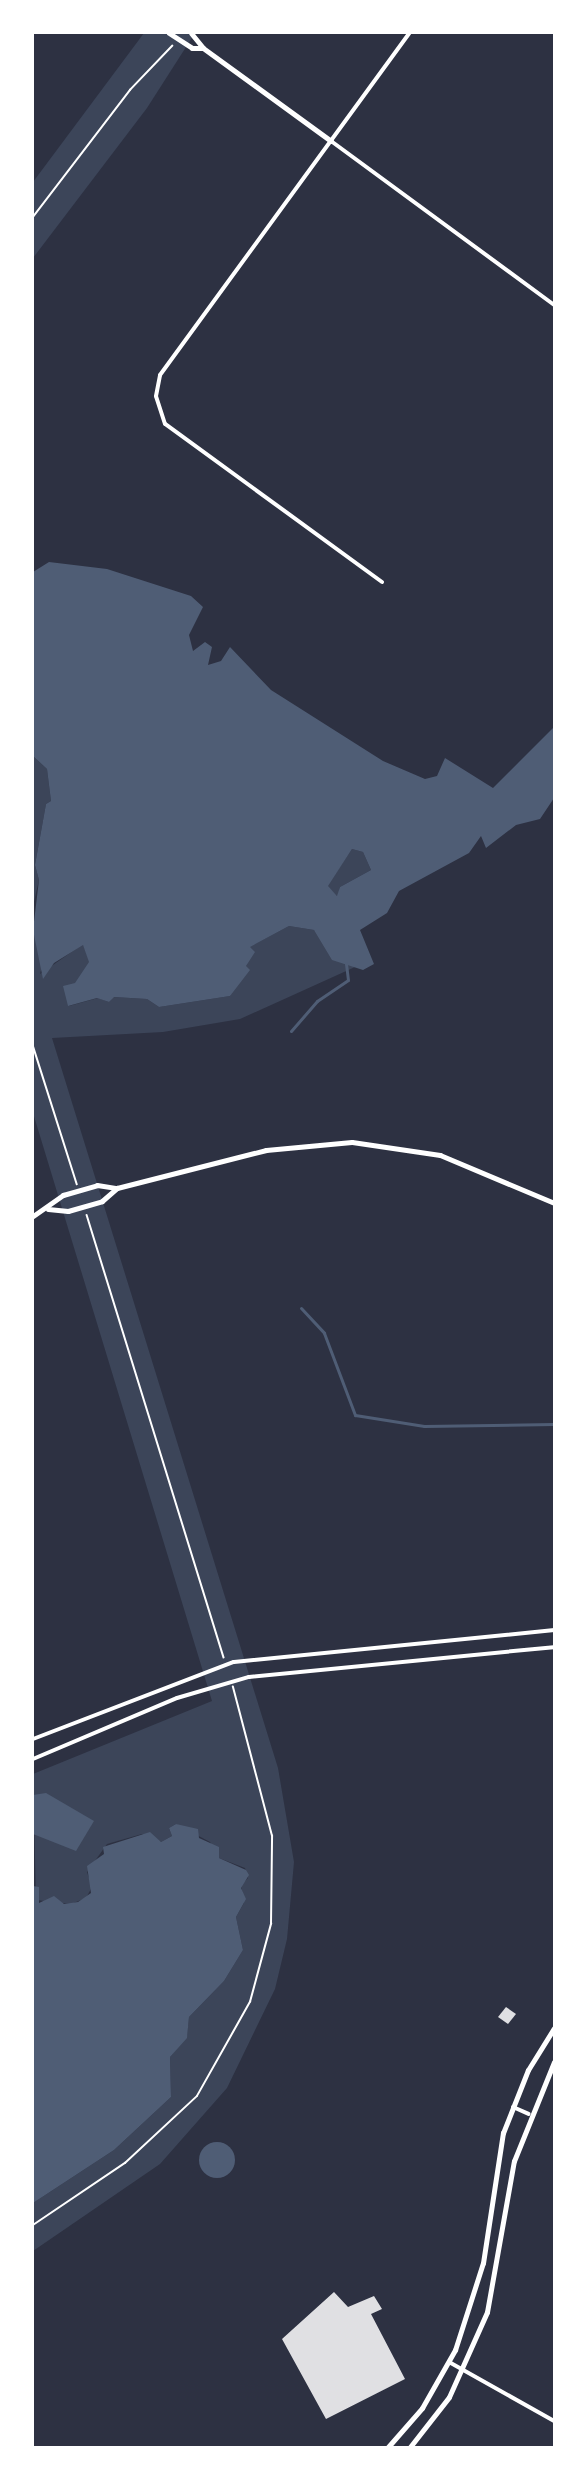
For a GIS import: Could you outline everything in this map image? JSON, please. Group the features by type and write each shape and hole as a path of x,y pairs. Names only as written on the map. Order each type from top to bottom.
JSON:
{"street":[{"path":"169,33 179,40 203,48"},
{"path":"191,33 203,48 554,305"},
{"path":"382,582 165,424 156,402 160,375 409,33"},
{"path":"33,1216 48,1209 63,1195 79,1190 117,1188 266,1150 352,1142 440,1155 554,1203"},
{"path":"48,1209 84,1206 102,1201 117,1188"},
{"path":"33,1739 226,1664 554,1630"},
{"path":"33,1759 153,1707 231,1681 554,1647"},
{"path":"388,2447 422,2408 449,2362 477,2287 496,2162 512,2106 554,2028"},
{"path":"410,2447 463,2370 494,2287 514,2161 529,2114 554,2062"},
{"path":"512,2106 529,2114"},
{"path":"449,2362 554,2421"}],"path":[{"path":"33,217 130,90 179,40"},
{"path":"33,1045 79,1190"},
{"path":"84,1206 226,1664"},
{"path":"33,2225 125,2163 170,2124 212,2073 250,2002 271,1924 272,1836 231,1681"}],"shaded area":[{"path":"144,33 195,33 147,108 33,258 33,182"},
{"path":"49,562 107,569 191,596 203,607 189,635 193,651 205,642 212,647 208,665 221,661 230,647 271,690 383,761 425,779 437,776 445,758 493,788 554,727 554,798 540,819 516,825 486,848 481,836 469,853 399,891 387,913 360,930 374,964 363,970 332,960 314,930 289,926 250,947 255,952 246,966 250,970 230,996 159,1007 147,999 114,997 109,1002 97,998 68,1006 63,986 75,983 89,962 83,945 54,963 43,979 33,930 39,880 35,865 46,804 51,801 47,769 33,756 33,572","holes":["352,849 363,852 371,870 340,887 337,896 328,886"]},
{"path":"33,756 47,769 51,801 46,804 35,865 39,880 33,906"},
{"path":"352,849 363,852 371,870 340,887 338,897 327,886"},
{"path":"289,926 314,930 355,967 240,1019 163,1032 52,1038 278,1768 294,1862 287,1939 275,1989 227,2088 160,2164 33,2251 33,2203 114,2150 171,2097 170,2057 187,2036 189,2017 224,1981 243,1950 236,1917 244,1903 241,1885 248,1878 245,1868 219,1858 210,1842 176,1824 169,1828 172,1836 161,1842 142,1834 107,1844 87,1872 92,1887 86,1898 71,1904 36,1900 33,1774 212,1701 33,1113 33,930 43,963 40,974 83,944 90,962 69,1006 98,998 109,1002 113,997 147,999 159,1007 230,996 246,966 249,947"},
{"path":"46,1793 94,1821 76,1851 33,1834 33,1795"},
{"path":"176,1824 198,1829 199,1838 219,1847 219,1858 246,1870 249,1875 241,1888 246,1899 236,1917 243,1950 224,1981 189,2017 187,2038 170,2057 171,2097 114,2150 33,2203 33,1886 39,1887 39,1903 54,1896 64,1904 78,1902 91,1893 87,1866 104,1854 103,1847 150,1832 161,1842 172,1836 169,1828"},
{"path":"217,2142 230,2147 235,2160 230,2173 217,2178 204,2173 199,2160 204,2147"}],"building":[{"path":"506,2007 516,2014 508,2024 498,2017"},
{"path":"334,2292 348,2307 374,2296 382,2309 371,2314 405,2379 326,2419 282,2339"}],"waterway":[{"path":"291,1031 317,1001 348,980 346,963"},
{"path":"301,1308 324,1333 355,1415 424,1426 554,1424"}]}
